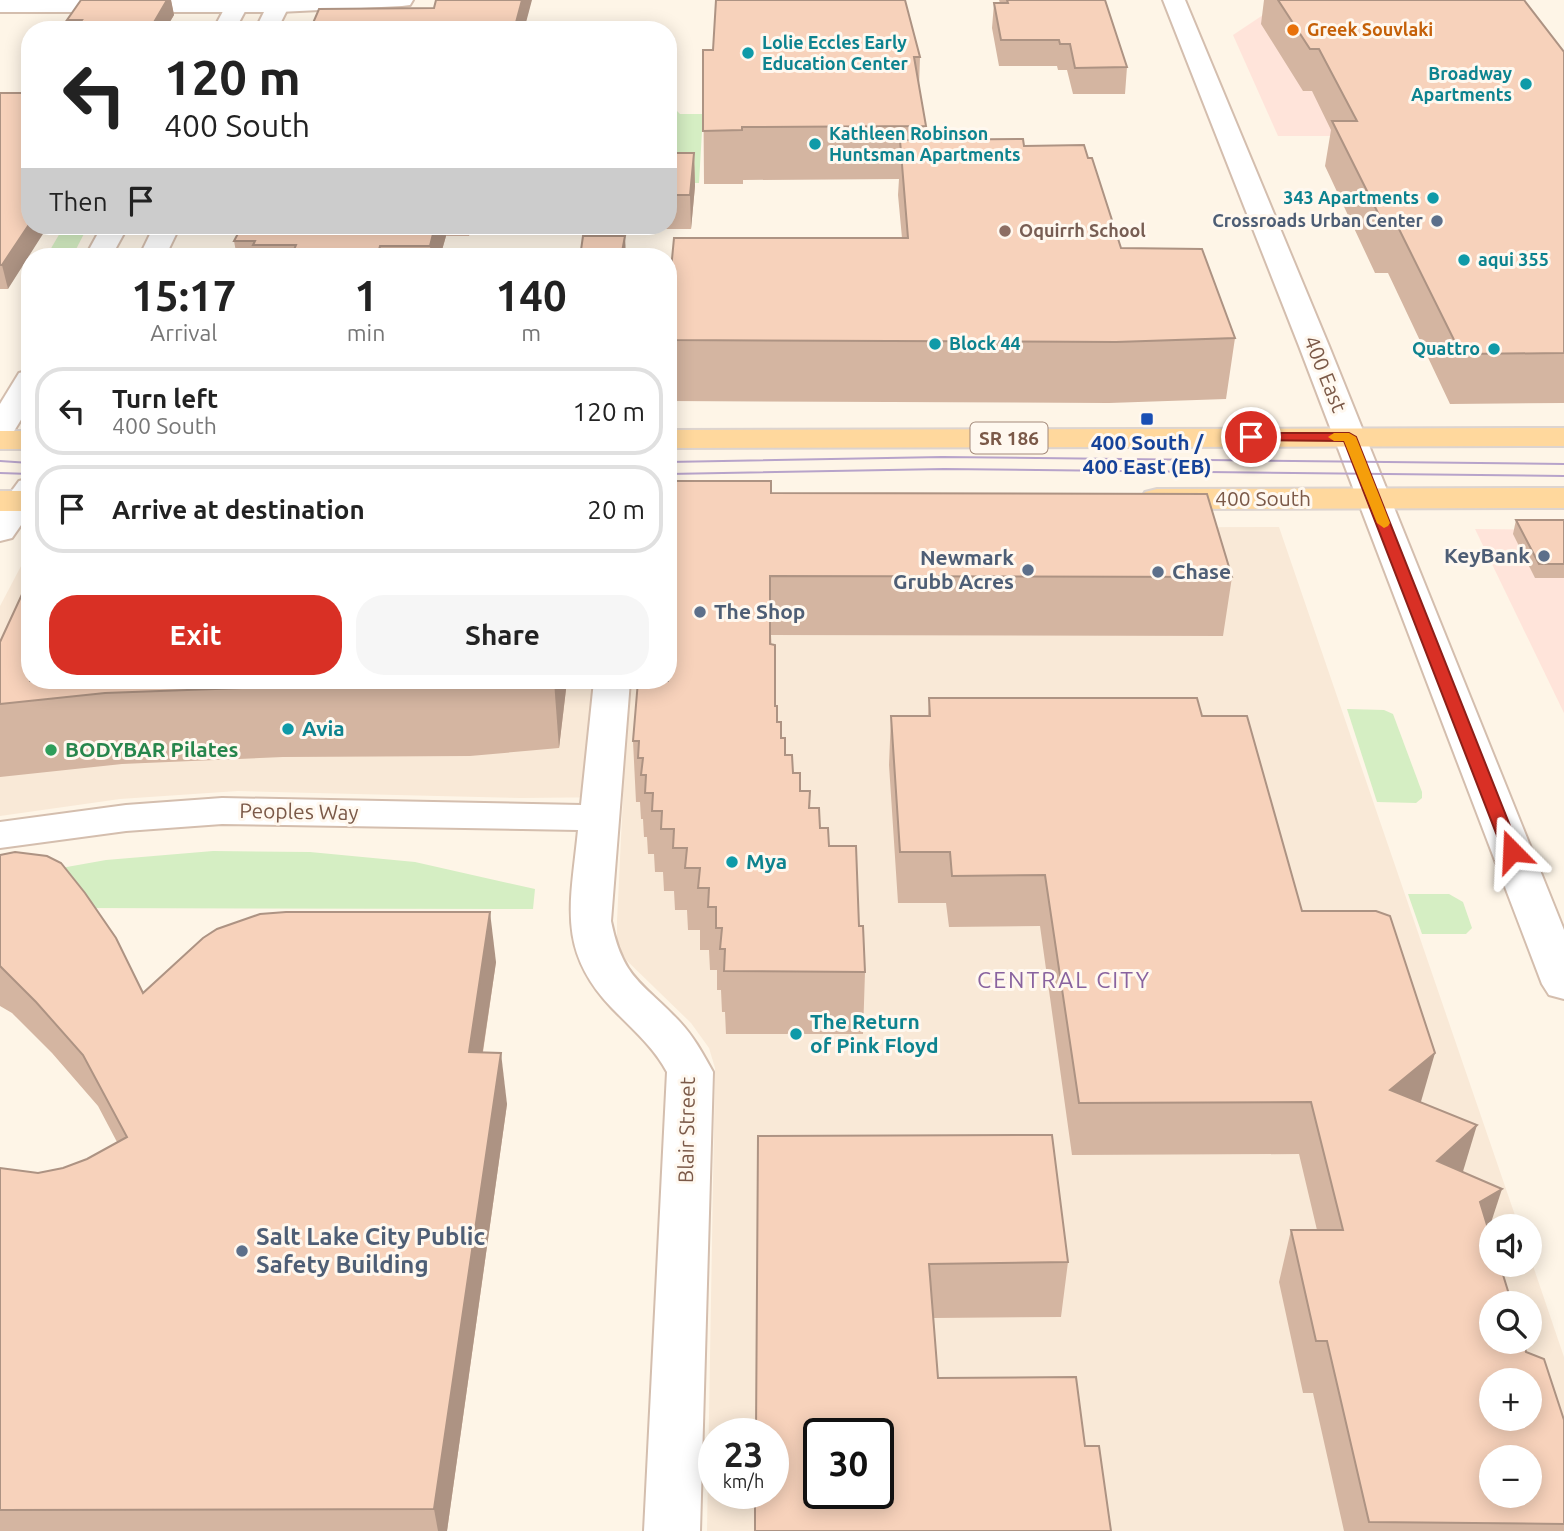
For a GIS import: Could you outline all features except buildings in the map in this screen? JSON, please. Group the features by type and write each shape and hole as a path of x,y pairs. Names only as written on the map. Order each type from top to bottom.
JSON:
{"main road":[{"name":"SR 186","path":"677,439 1564,437"},
{"path":"0,440 21,440"},
{"name":"400 South","path":"1124,499 1564,498"}],"street":[{"path":"0,5 402,0"},
{"name":"400 East","path":"1174,0 1374,498 1564,984"},
{"path":"229,21 239,2"},
{"path":"270,21 280,2"},
{"path":"0,429 21,394"},
{"path":"0,531 20,498"},
{"name":"Blair Street","path":"611,689 590,921 596,953 611,982 675,1045 690,1072 672,1531"},
{"name":"Peoples Way","path":"0,835 126,818 222,811 599,818"}],"shaded area":[{"path":"1269,11 1525,136 1278,136 1233,35"},
{"path":"1279,527 1515,1214 1479,1214 1479,1277 1537,1277 1542,1291 1479,1291 1479,1354 1542,1354 1542,1292 1564,1357 1564,1531 707,1531 707,1509 789,1509 789,1418 709,1418 715,1068 709,1048 691,1023 621,955 617,941 617,921 623,797 521,798 238,791 120,799 0,816 0,606 21,566 21,689 677,689 677,529"},
{"path":"1475,529 1564,530 1564,713"}],"green space":[{"path":"677,111 680,114 703,114 699,183 677,183"},
{"path":"59,235 83,235 77,248 51,248"},
{"path":"1347,709 1384,710 1393,714 1422,792 1422,798 1416,803 1377,802"},
{"path":"213,851 310,852 415,862 535,889 533,909 80,908 33,873 106,860"},
{"path":"1408,894 1449,894 1463,902 1472,928 1466,934 1422,934"}],"tram line":[{"path":"677,462 942,457 1564,464"},
{"path":"0,461 21,462"},
{"path":"677,474 944,469 1564,476"},
{"path":"0,473 21,474"}],"slow traffic":[{"path":"1334,437 1349,437 1384,523"}],"place":[{"name":"Greek Souvlaki","path":"1293,30"},
{"name":"Lolie Eccles Early Education Center","path":"748,53"},
{"name":"Broadway Apartments","path":"1526,84"},
{"name":"Kathleen Robinson Huntsman Apartments","path":"815,144"},
{"name":"343 Apartments","path":"1433,198"},
{"name":"Crossroads Urban Center","path":"1437,221"},
{"name":"Oquirrh School","path":"1005,231"},
{"name":"aqui 355","path":"1464,260"},
{"name":"Block 44","path":"935,344"},
{"name":"Quattro","path":"1494,349"},
{"name":"400 South / 400 East (EB)","path":"1147,419"},
{"name":"KeyBank","path":"1544,556"},
{"name":"Newmark Grubb Acres","path":"1028,570"},
{"name":"Chase","path":"1158,572"},
{"name":"The Shop","path":"700,612"},
{"name":"Avia","path":"288,729"},
{"name":"BODYBAR Pilates","path":"51,750"},
{"name":"Mya","path":"732,862"},
{"name":"The Return of Pink Floyd","path":"796,1034"},
{"name":"Salt Lake City Public Safety Building","path":"242,1251"}],"district":[{"name":"CENTRAL CITY","path":"1064,980"}],"route":[{"path":"1251,437 1349,437 1512,851"}]}
